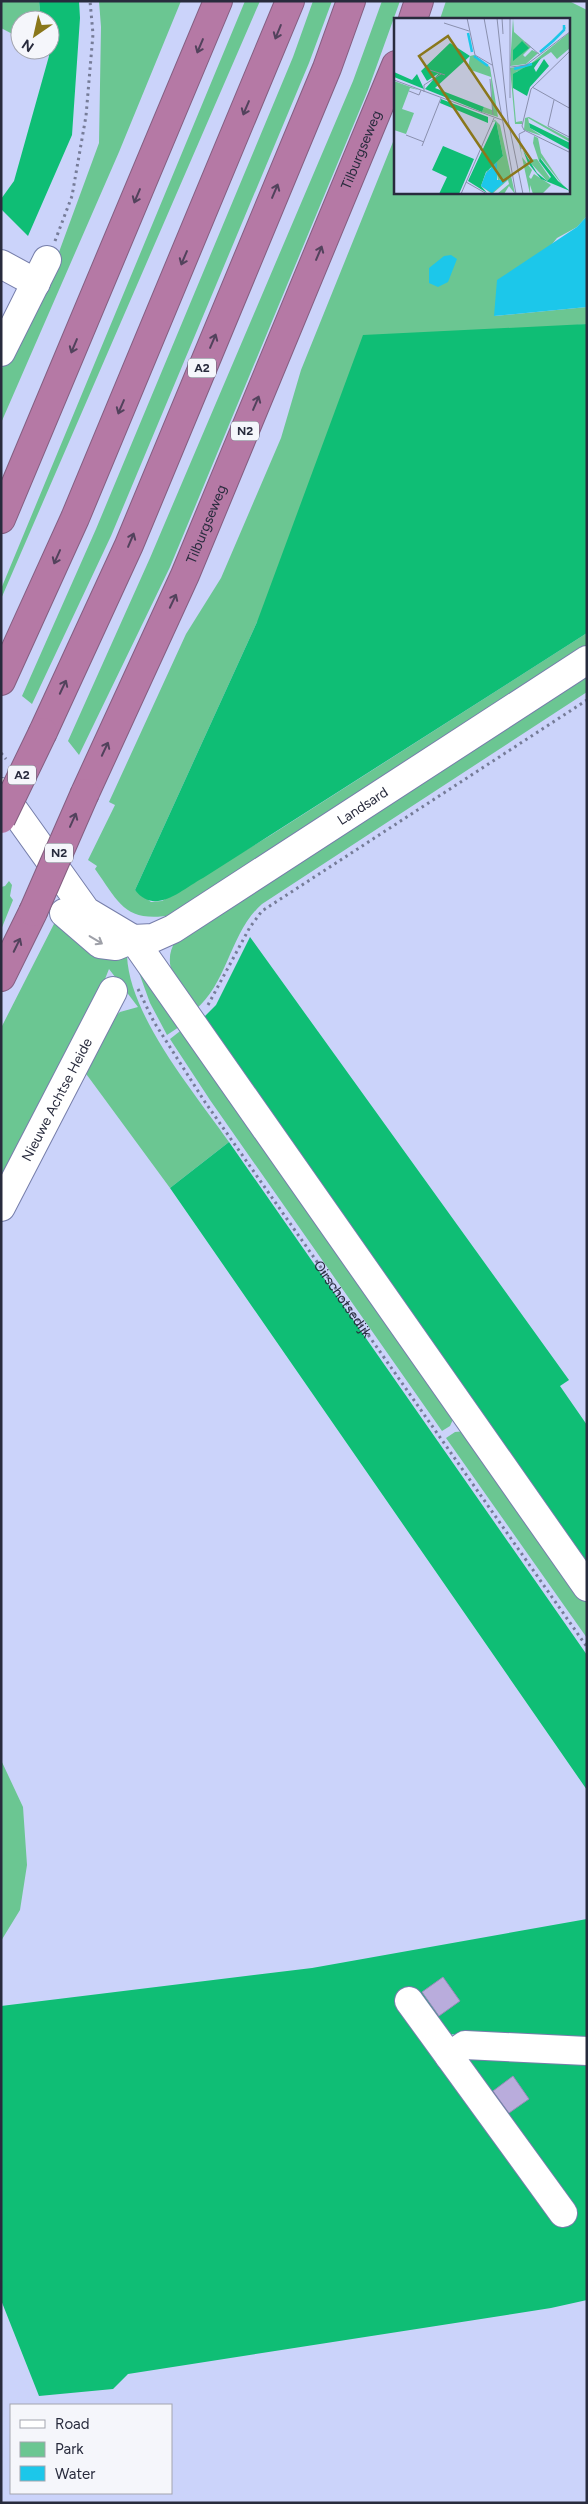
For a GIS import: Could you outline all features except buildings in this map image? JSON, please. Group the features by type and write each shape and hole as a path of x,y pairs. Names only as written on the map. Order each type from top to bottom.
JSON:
{"highway":[{"path":"1,518 218,1"},
{"path":"2,678 75,518 290,1"},
{"name":"A2","path":"1,820 132,536 323,77 352,1"},
{"path":"413,18 419,1"},
{"name":"Tilburgseweg","path":"1,977 185,575 394,70"}],"street":[{"path":"1,264 42,271 1,352"},
{"name":"Landsard","path":"133,939 153,938 173,929 587,660"},
{"path":"1,792 86,910 133,939 587,1587"},
{"path":"1,820 65,914 80,928 100,944 116,946 133,939"},
{"name":"Nieuwe Achtse Heide","path":"1,1207 126,989"},
{"path":"409,2002 563,2213"},
{"path":"449,2056 465,2045 587,2051"}],"path":[{"path":"42,271 72,196 86,116 93,34 90,1"},
{"path":"191,1021 214,998 250,926 262,911 587,700"},
{"name":"Oirschotsedijk","path":"126,989 154,1022 205,1102 587,1646"}],"green space":[{"path":"1,1 39,1 40,10 10,10 10,33 1,28"},
{"path":"39,1 79,1 80,18 72,135 28,236 1,209 1,199 14,181 48,60 60,60 60,10 40,10"},
{"path":"99,1 181,1 119,152 1,423 1,370 59,252 99,143 101,27"},
{"path":"245,1 260,1 1,599 1,589"},
{"path":"313,1 332,1 309,63 111,536 32,704 22,696 96,529 293,57"},
{"path":"382,1 400,1 368,90 170,567 79,755 68,741 150,558 353,81"},
{"path":"446,1 569,1 587,10 587,216 577,227 557,238 494,316 587,307 587,324 567,326 257,622 135,890 151,902 162,901 271,835 587,633 587,651 173,915 157,917 134,913 118,901 95,869 97,866 88,860 115,805 109,802 186,634 221,578 281,438 301,370 394,139 394,194 570,194 570,18 440,18"},
{"path":"587,324 587,633 177,894 160,901 151,901 143,897 135,890 257,622 363,335"},
{"path":"587,673 587,692 262,904 251,915 235,943 215,986 195,1010 178,986 171,968 171,950 176,940"},
{"path":"9,881 12,885 10,896 13,900 1,930 1,887 5,886"},
{"path":"57,918 127,956 131,979 139,1004 151,1028 182,1077 229,1142 170,1188 84,1071 113,1018 120,1012 138,1007 109,969 101,989 1,1180 1,1028"},
{"path":"250,937 569,1380 560,1386 587,1425 587,1573 200,1021 216,1005"},
{"path":"133,956 182,1025 167,1035 150,1003"},
{"path":"184,1028 455,1415 450,1426 442,1431 210,1100 170,1039"},
{"path":"229,1142 587,1655 587,1790 170,1188"},
{"path":"466,1431 587,1603 587,1638 446,1438 455,1432"},
{"path":"1,1760 23,1807 27,1865 20,1910 1,1941"},
{"path":"587,1919 587,2043 446,2034 468,2070 468,2059 587,2064 587,2300 551,2308 128,2374 113,2389 39,2396 1,2300 1,2006 312,1968"}],"water":[{"path":"587,216 587,307 494,316 497,280 577,227"},
{"path":"451,255 457,259 448,282 438,287 429,283 429,268 444,256"}]}
